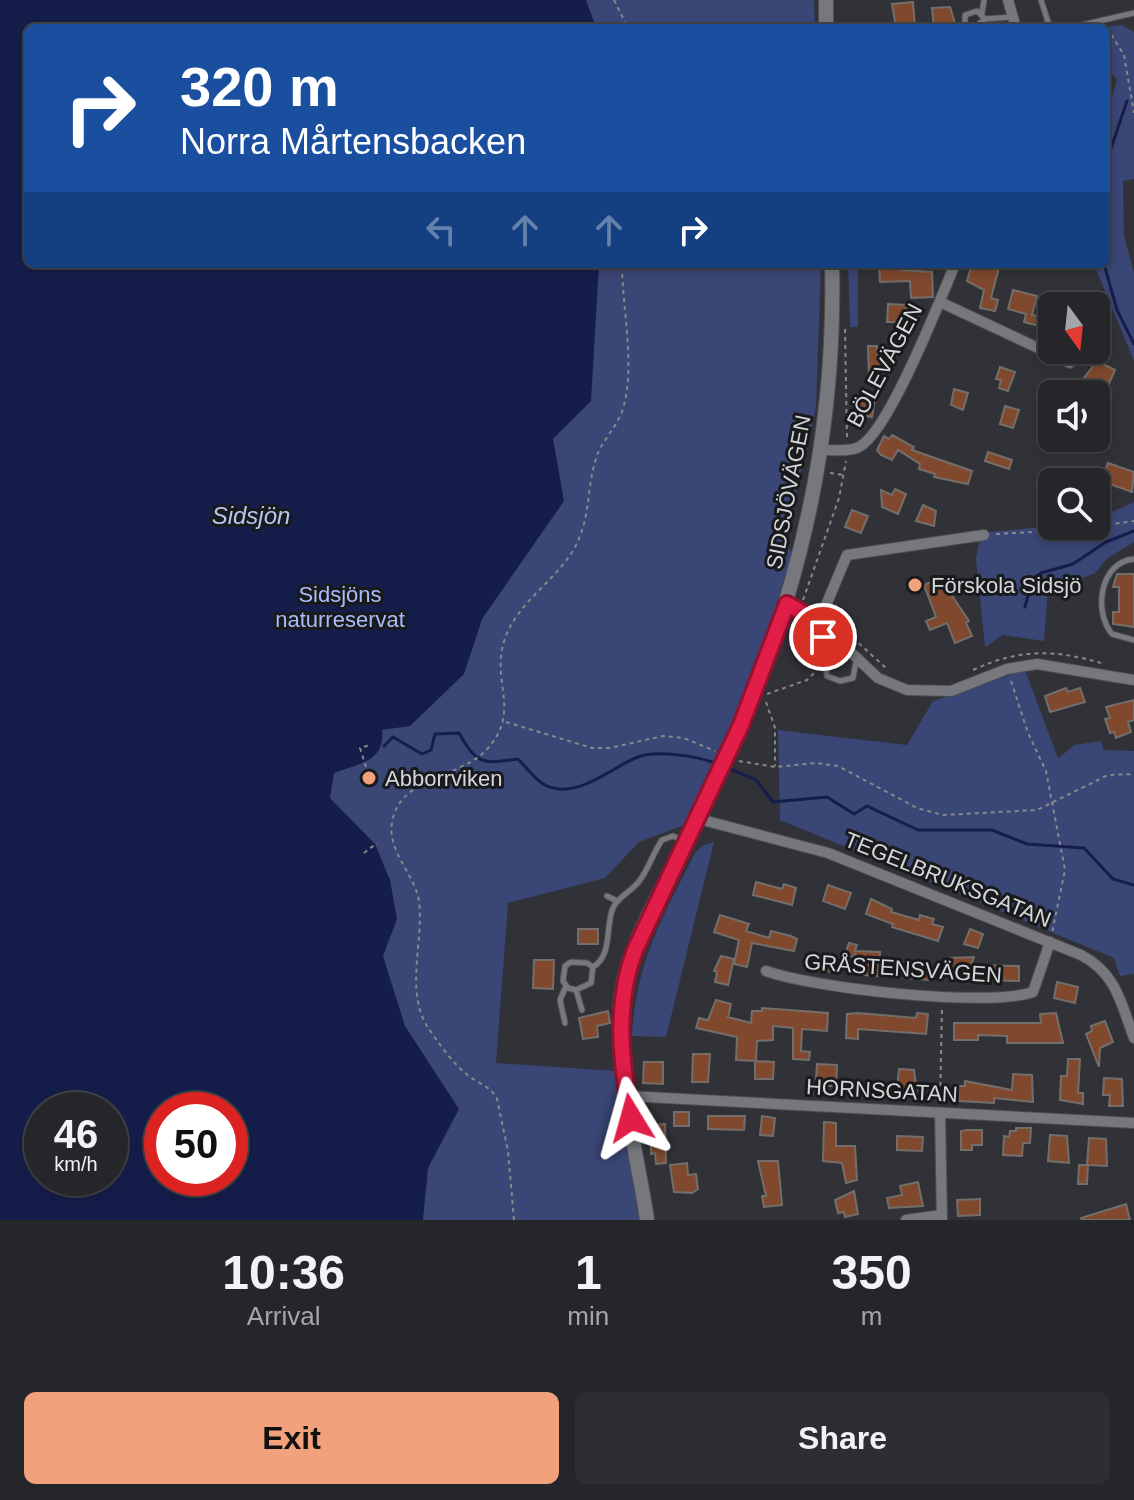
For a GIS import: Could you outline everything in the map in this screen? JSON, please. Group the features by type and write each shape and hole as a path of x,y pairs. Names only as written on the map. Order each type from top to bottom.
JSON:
{"main road":[{"path":"826,0 826,24"},
{"name":"SIDSJÖVÄGEN","path":"647,1220 627,1096 621,1030 626,973 741,725 787,604 808,528 822,450 831,368 832,268"}],"street":[{"path":"1008,0 1015,23"},
{"name":"BÖLEVÄGEN","path":"822,450 855,448 870,436 927,336 953,268"},
{"path":"940,302 1038,348"},
{"path":"821,619 847,555 984,535"},
{"path":"787,604 821,619 878,678 920,693 964,688 1007,669 1048,664 1134,680"},
{"name":"TEGELBRUKSGATAN","path":"699,819 828,853 1100,965 1116,989 1134,1038"},
{"name":"GRÅSTENSVÄGEN","path":"766,971 816,985 942,995 1016,996 1033,992 1050,942"},
{"name":"HORNSGATAN","path":"627,1096 1134,1123"},
{"path":"906,1220 942,1218 940,1113"}],"lane":[{"path":"976,24 984,16 984,0"},
{"path":"1042,0 1049,24"},
{"path":"1088,24 1134,13"},
{"path":"965,24 965,15 1015,23"},
{"path":"1134,559 1113,565 1105,577 1104,617 1112,634 1134,640"},
{"path":"821,619 823,668 833,680 853,678 857,668 855,656"},
{"path":"576,990 591,983 593,967 605,951 612,911 617,901 640,881 662,840 673,836 687,843"},
{"path":"607,896 617,901"},
{"path":"565,1023 560,1000 566,985 563,973 571,962 587,963 593,967"},
{"path":"566,985 576,990 582,1010"}],"path":[{"path":"614,0 626,24"},
{"path":"1110,33 1124,55 1134,113"},
{"path":"514,1220 508,1151 494,1092 465,1073 427,1025 420,1010 416,995 421,924 418,897 394,843 391,825 405,795 467,764 488,749 505,721 502,645 512,621 553,579 574,549 588,516 595,458 621,414 627,386 622,268"},
{"path":"984,535 1068,530 1134,521"},
{"path":"821,619 843,629 898,674"},
{"path":"775,767 777,745 764,696 807,680 814,673 813,656 822,647"},
{"path":"962,674 1001,657 1026,652 1067,653 1110,665"},
{"path":"1007,669 1028,733 1046,771 1065,870 1050,942"},
{"path":"764,713 771,716"},
{"path":"505,721 592,748 610,748 663,736 684,738 719,753"},
{"path":"366,767 360,748 370,745"},
{"path":"729,757 751,765 775,767 816,763 838,766 917,808 943,815 1037,810 1108,775 1134,774"},
{"path":"364,853 377,843"},
{"path":"940,1113 942,995"}],"green space":[{"name":"Sidsjön","path":"0,0 24,24 24,268 821,268 816,407 785,539 799,570 762,648 731,732 684,825 639,842 605,878 508,903 496,1063 616,1071 639,1220 0,1220"},
{"path":"586,0 814,0 815,24 595,24"},
{"path":"1122,25 1134,32 1134,179 1123,181 1124,236 1134,272 1134,361 1110,303 1110,292 1106,292 1096,268 1110,268 1110,104 1117,79 1110,73 1110,26"},
{"path":"848,268 858,268 858,327 850,327"},
{"path":"1134,502 1134,542 1108,558 1094,574 1048,588 1044,641 1003,635 985,647 976,559 981,533 1038,527 1038,540 1110,540 1110,513"},
{"path":"1025,670 1058,758 1075,745 1101,741 1104,750 1134,751 1134,974 1120,976 1114,958 780,820 778,730 907,745 933,701"},
{"path":"714,842 666,1037 632,1036 639,985 653,941 695,853 702,846"}],"water":[{"name":"Sidsjön","path":"0,0 586,0 595,24 24,24 24,268 599,268 591,401 553,439 564,501 482,619 464,674 410,726 382,730 379,749 369,760 334,773 330,798 375,844 390,880 397,919 383,956 405,1026 459,1109 428,1168 423,1220 0,1220"}],"building":[{"path":"913,2 915,24 895,24 892,4"},
{"path":"950,7 955,24 934,24 932,8"},
{"path":"879,268 932,272 933,297 911,298 910,281 880,282"},
{"path":"971,268 999,268 991,298 998,300 995,311 980,308 984,290 967,281"},
{"path":"1013,290 1037,296 1032,315 1038,316 1038,326 1024,322 1026,314 1008,309"},
{"path":"888,304 906,305 906,319 887,322"},
{"path":"868,346 877,346 878,356 885,356 885,362 890,362 890,371 885,371 885,377 869,377"},
{"path":"1095,364 1115,370 1110,381 1084,378"},
{"path":"1000,367 1015,372 1008,391 999,388 1001,380 996,379"},
{"path":"954,389 968,393 963,410 951,405"},
{"path":"860,396 875,398 872,417 858,415"},
{"path":"1005,406 1019,410 1013,428 1000,424"},
{"path":"892,435 914,447 912,450 972,471 968,484 934,477 935,474 919,469 920,464 898,450 892,460 881,455 877,450 884,436 889,439"},
{"path":"988,452 1012,460 1009,469 985,461"},
{"path":"1108,463 1134,472 1132,492 1110,484 1110,468 1106,468"},
{"path":"895,489 906,494 898,514 882,507 881,490 892,495"},
{"path":"923,505 936,511 934,526 916,521"},
{"path":"852,510 868,516 861,533 845,527"},
{"path":"1117,574 1134,574 1134,627 1113,624 1113,612 1119,612 1119,587 1113,587"},
{"path":"940,578 969,621 966,623 972,636 955,643 947,623 930,630 926,621 936,617 924,585"},
{"path":"1066,688 1068,692 1080,688 1085,702 1050,712 1045,696"},
{"path":"1134,700 1134,720 1128,722 1131,732 1116,738 1114,732 1110,733 1105,719 1110,718 1106,707"},
{"path":"756,882 782,889 784,884 796,888 792,905 753,895"},
{"path":"828,885 851,893 845,909 823,901"},
{"path":"871,899 892,909 891,912 919,920 920,915 934,919 932,924 943,927 938,941 892,927 893,924 866,914"},
{"path":"720,915 749,924 746,931 769,938 771,931 791,936 797,939 794,951 752,943 747,967 734,964 739,940 714,932"},
{"path":"578,929 598,929 598,944 578,944"},
{"path":"970,929 983,934 978,948 964,944"},
{"path":"849,943 857,945 855,951 880,952 878,976 864,975 865,970 854,969 855,953 854,957 845,955"},
{"path":"814,954 835,956 834,972 813,970"},
{"path":"721,956 734,959 728,985 715,982 717,972 714,971"},
{"path":"974,957 971,965 1019,966 1019,981 952,979 951,958"},
{"path":"534,960 554,960 553,989 533,988"},
{"path":"898,962 930,964 929,980 904,978 904,971 898,971"},
{"path":"1057,982 1078,987 1075,1003 1054,998"},
{"path":"716,1000 731,1004 728,1017 751,1023 752,1011 762,1011 762,1008 828,1013 827,1031 802,1029 801,1051 810,1052 809,1060 793,1059 793,1028 773,1026 773,1040 757,1041 756,1061 736,1060 737,1037 696,1028 699,1018 708,1020"},
{"path":"608,1011 610,1023 597,1026 598,1037 583,1039 579,1018"},
{"path":"917,1013 928,1014 926,1034 858,1029 858,1039 846,1038 847,1014 916,1018"},
{"path":"1056,1013 1063,1043 1007,1043 1007,1036 978,1035 978,1040 954,1040 954,1023 1041,1023 1040,1014"},
{"path":"1105,1021 1113,1042 1100,1048 1099,1067 1086,1034 1092,1031 1091,1026"},
{"path":"693,1054 710,1054 708,1082 692,1082"},
{"path":"1068,1059 1080,1059 1078,1093 1083,1093 1083,1104 1060,1100 1061,1076 1067,1076"},
{"path":"755,1061 774,1062 773,1079 755,1079"},
{"path":"644,1062 663,1062 663,1084 643,1083"},
{"path":"817,1064 837,1065 836,1086 824,1086 825,1080 816,1079"},
{"path":"899,1069 914,1070 917,1093 902,1092 902,1088 897,1088"},
{"path":"1013,1074 1032,1075 1033,1102 994,1098 994,1103 958,1101 959,1086 965,1086 965,1081 1012,1090"},
{"path":"1104,1078 1122,1079 1123,1106 1109,1106 1110,1095 1103,1095"},
{"path":"674,1112 689,1112 689,1126 674,1126"},
{"path":"708,1116 745,1116 744,1130 708,1129"},
{"path":"762,1116 775,1118 773,1136 760,1135"},
{"path":"824,1122 836,1123 836,1146 855,1146 857,1180 846,1183 842,1163 823,1161"},
{"path":"665,1124 666,1163 656,1164 655,1153 651,1154 651,1125"},
{"path":"1016,1128 1031,1128 1030,1143 1023,1143 1022,1156 1003,1155 1004,1136 1009,1137 1010,1131 1016,1131"},
{"path":"982,1130 982,1145 972,1145 972,1150 961,1150 961,1131"},
{"path":"1050,1135 1067,1136 1069,1163 1048,1161"},
{"path":"897,1136 923,1137 922,1151 897,1150"},
{"path":"1089,1138 1106,1139 1107,1166 1088,1165 1087,1184 1078,1184 1079,1165 1087,1165"},
{"path":"758,1161 778,1161 782,1205 764,1207 762,1196 766,1196"},
{"path":"687,1163 688,1175 696,1174 698,1189 692,1193 674,1192 670,1165"},
{"path":"918,1182 923,1206 889,1208 887,1198 902,1195 900,1186"},
{"path":"854,1191 858,1214 845,1217 844,1212 838,1213 835,1200"},
{"path":"980,1199 980,1215 958,1216 957,1200"},
{"path":"1126,1204 1130,1220 1081,1218"}],"waterway":[{"path":"1110,151 1127,101"},
{"path":"1105,268 1117,310 1134,344"},
{"path":"1025,607 1032,580 1041,573 1073,564 1106,542 1134,531"},
{"path":"384,746 393,737 422,754 431,750 435,734 459,733 476,757 497,762 518,759 541,783 557,789 581,786 646,755 678,755 717,764"},
{"path":"728,768 756,780 773,802 827,797 854,814 867,806 918,830 992,830 1027,844 1084,848 1113,879 1134,885"}],"place":[{"name":"Förskola Sidsjö","path":"915,585"},
{"name":"Abborrviken","path":"369,778"}],"route":[{"path":"631,1118 621,1030 622,995 635,950 741,725 787,604 815,618 823,637"}],"park label":[{"name":"Sidsjöns naturreservat","path":"340,606"}]}
